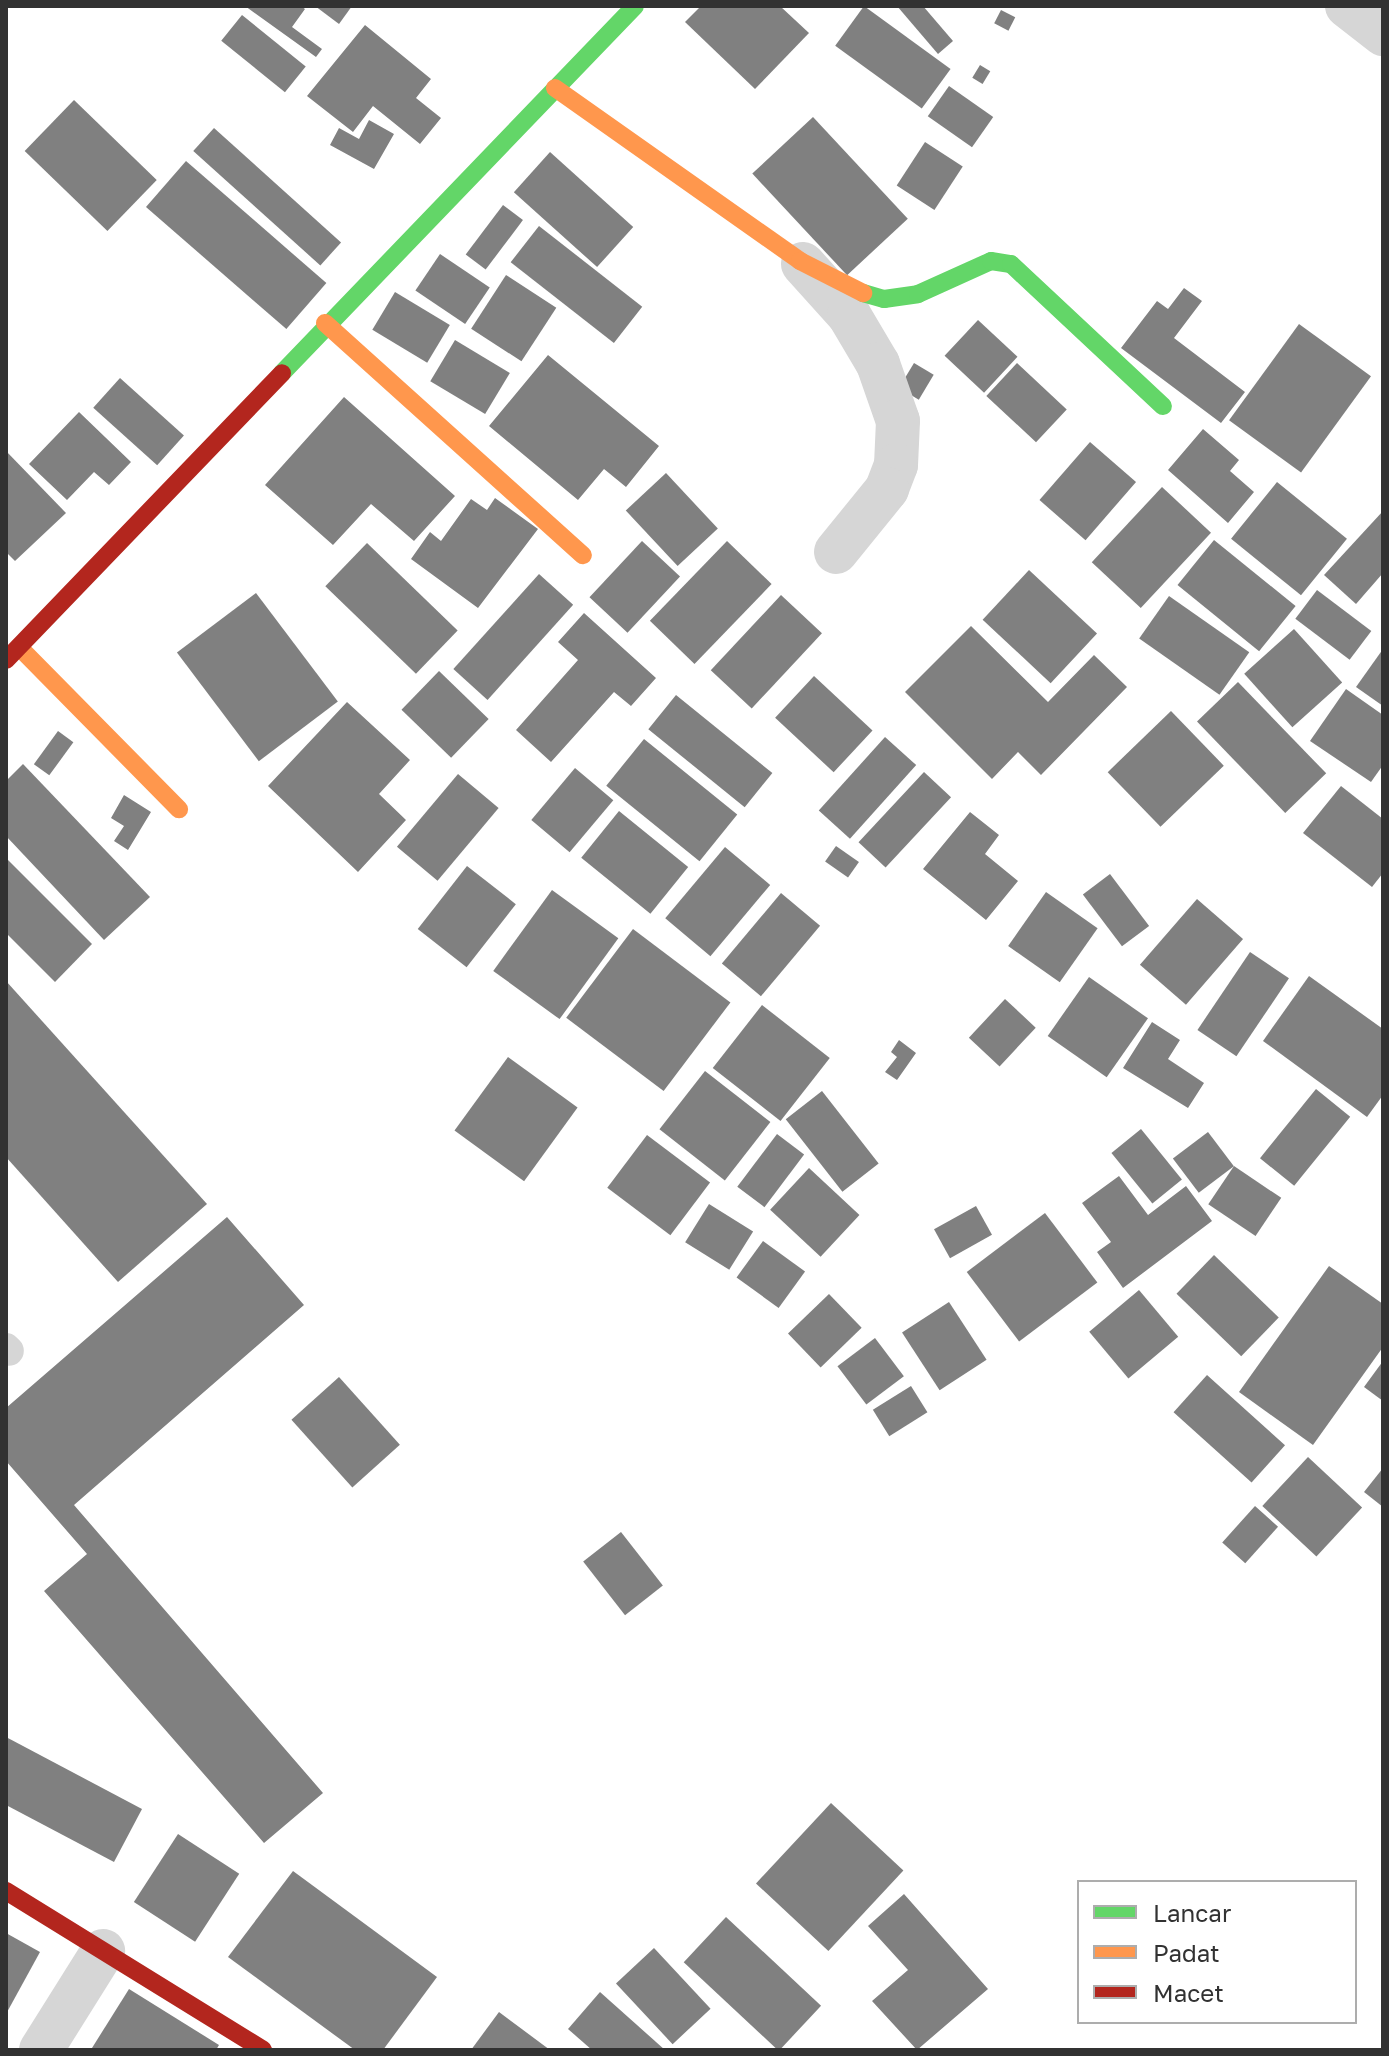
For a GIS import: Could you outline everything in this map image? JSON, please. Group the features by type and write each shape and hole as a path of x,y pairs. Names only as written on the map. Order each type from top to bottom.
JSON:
{"street":[{"path":"179,809 12,654 325,323 635,6"},
{"path":"1347,6 1383,34"},
{"path":"555,88 800,261 884,299 918,294 991,261 1011,264 1163,406"},
{"path":"800,261 849,315 878,364 898,421 896,465 887,489 836,552"},
{"path":"325,323 583,555"},
{"path":"6,1891 263,2050"},
{"path":"41,2050 103,1951"}],"building":[{"path":"245,6 301,6 305,9 292,27 322,49 316,57"},
{"path":"315,6 352,6 339,24"},
{"path":"701,6 780,6 809,33 755,89 685,22"},
{"path":"864,6 951,69 922,109 835,46"},
{"path":"897,6 923,6 953,41 938,54"},
{"path":"1001,10 1015,17 1008,31 994,23"},
{"path":"242,15 306,67 285,92 221,41"},
{"path":"365,25 431,79 416,98 441,118 420,144 373,106 353,132 307,96"},
{"path":"980,65 990,71 983,84 972,78"},
{"path":"949,86 993,117 972,147 928,116"},
{"path":"74,100 157,180 107,231 25,151"},
{"path":"813,117 908,219 847,275 752,174"},
{"path":"369,120 394,134 374,169 330,145 339,128 359,139"},
{"path":"214,128 341,242 320,265 193,151"},
{"path":"925,142 963,167 934,210 897,186"},
{"path":"550,152 633,227 597,267 514,192"},
{"path":"186,161 326,283 286,329 146,207"},
{"path":"503,205 523,220 486,270 466,255"},
{"path":"539,226 642,307 614,343 511,262"},
{"path":"440,254 490,288 465,324 415,290"},
{"path":"506,275 556,308 521,361 471,329"},
{"path":"1184,288 1202,301 1174,338 1245,392 1221,423 1121,348 1157,301 1168,309"},
{"path":"395,292 450,325 427,363 372,330"},
{"path":"978,320 1017,357 984,393 945,356"},
{"path":"1299,324 1371,376 1301,473 1229,420"},
{"path":"455,340 510,373 485,414 430,381"},
{"path":"548,355 659,446 626,487 604,469 578,500 489,426"},
{"path":"914,363 934,375 919,400 899,388"},
{"path":"1017,363 1067,409 1036,442 986,396"},
{"path":"120,378 184,436 157,465 93,408"},
{"path":"344,397 455,496 414,541 371,504 333,545 265,485"},
{"path":"79,412 131,462 109,485 94,472 67,500 29,464"},
{"path":"1203,429 1239,460 1230,471 1254,492 1228,523 1168,470"},
{"path":"1090,442 1136,482 1086,540 1039,500"},
{"path":"6,451 66,513 15,561 6,552"},
{"path":"666,473 718,529 678,566 626,511"},
{"path":"1277,482 1347,539 1301,595 1231,539"},
{"path":"1162,487 1211,533 1141,608 1092,562"},
{"path":"495,498 538,529 478,608 411,559 430,532 441,541 471,499 487,510"},
{"path":"1383,511 1383,573 1356,604 1324,575"},
{"path":"1214,540 1296,606 1259,651 1177,585"},
{"path":"642,541 680,576 628,633 589,597"},
{"path":"727,541 772,584 694,664 650,621"},
{"path":"367,543 458,631 416,674 325,586"},
{"path":"1029,570 1097,633 1051,683 983,620"},
{"path":"539,574 573,605 488,700 453,669"},
{"path":"1317,590 1371,631 1350,660 1295,619"},
{"path":"256,593 338,702 259,761 177,653"},
{"path":"781,595 822,633 752,709 711,670"},
{"path":"1169,596 1249,652 1219,695 1139,639"},
{"path":"584,613 656,678 631,706 614,692 551,762 516,730 578,660 558,642"},
{"path":"971,626 1048,702 1094,655 1127,687 1041,775 1018,752 992,779 905,692"},
{"path":"1294,629 1342,683 1292,727 1244,674"},
{"path":"1383,649 1383,706 1356,687"},
{"path":"439,671 489,719 451,758 401,710"},
{"path":"814,676 873,731 834,772 775,718"},
{"path":"1238,682 1326,773 1285,813 1197,722"},
{"path":"1346,689 1383,715 1383,765 1371,782 1310,741"},
{"path":"676,695 772,773 745,807 648,729"},
{"path":"347,702 410,760 379,794 406,820 358,872 268,786"},
{"path":"1171,711 1224,766 1160,827 1108,772"},
{"path":"58,731 73,742 49,775 34,764"},
{"path":"885,737 916,765 850,839 819,811"},
{"path":"644,739 737,815 699,861 606,786"},
{"path":"23,764 150,897 104,940 6,836 6,781"},
{"path":"575,768 613,800 570,852 531,820"},
{"path":"924,772 951,797 886,867 859,842"},
{"path":"458,774 499,808 438,881 397,847"},
{"path":"1341,786 1383,819 1383,873 1372,887 1303,833"},
{"path":"124,795 151,812 128,850 114,841 124,826 111,818"},
{"path":"619,811 688,867 650,914 581,858"},
{"path":"970,812 999,835 985,854 1018,881 986,920 923,869"},
{"path":"836,846 859,862 848,878 825,862"},
{"path":"725,847 770,885 710,956 665,918"},
{"path":"6,858 92,944 55,982 6,933"},
{"path":"467,866 516,904 467,967 418,929"},
{"path":"1110,874 1149,926 1122,946 1083,894"},
{"path":"552,890 618,938 560,1019 493,971"},
{"path":"1046,892 1098,928 1060,982 1008,946"},
{"path":"781,893 820,926 761,996 722,963"},
{"path":"1197,899 1243,939 1186,1005 1140,965"},
{"path":"633,929 730,1002 664,1091 566,1018"},
{"path":"1250,952 1289,978 1236,1056 1197,1030"},
{"path":"1309,976 1383,1029 1383,1095 1367,1117 1263,1041"},
{"path":"1089,977 1148,1018 1107,1077 1048,1036"},
{"path":"6,981 207,1204 118,1282 6,1157"},
{"path":"1005,999 1036,1028 1000,1066 969,1038"},
{"path":"762,1005 830,1058 781,1121 713,1068"},
{"path":"1152,1022 1180,1040 1168,1059 1204,1083 1188,1108 1123,1068"},
{"path":"899,1040 916,1053 897,1080 885,1072 897,1057 891,1052"},
{"path":"508,1057 578,1108 524,1181 455,1131"},
{"path":"705,1071 770,1122 725,1180 659,1129"},
{"path":"1316,1089 1350,1117 1294,1186 1260,1158"},
{"path":"822,1091 879,1163 842,1192 786,1119"},
{"path":"1141,1129 1182,1180 1152,1203 1111,1153"},
{"path":"1208,1132 1234,1166 1199,1193 1173,1158"},
{"path":"777,1134 804,1154 764,1207 737,1187"},
{"path":"647,1135 710,1183 670,1235 607,1188"},
{"path":"1234,1166 1281,1198 1256,1236 1208,1204"},
{"path":"809,1168 859,1215 821,1257 770,1210"},
{"path":"1119,1176 1148,1215 1186,1186 1212,1221 1123,1288 1097,1252 1111,1242 1082,1203"},
{"path":"709,1204 753,1232 729,1270 685,1242"},
{"path":"976,1206 992,1235 950,1258 934,1229"},
{"path":"1045,1213 1097,1282 1019,1341 967,1272"},
{"path":"227,1217 304,1305 74,1505 323,1793 264,1843 44,1591 87,1554 6,1461 6,1408"},
{"path":"763,1241 805,1272 779,1308 737,1277"},
{"path":"1214,1255 1279,1318 1241,1356 1176,1294"},
{"path":"1329,1266 1383,1304 1383,1347 1313,1445 1239,1392"},
{"path":"1139,1290 1178,1337 1128,1379 1089,1332"},
{"path":"829,1294 862,1328 821,1367 788,1334"},
{"path":"949,1302 987,1360 940,1390 902,1332"},
{"path":"875,1338 904,1376 866,1405 837,1366"},
{"path":"1383,1361 1383,1401 1364,1387"},
{"path":"1207,1375 1285,1445 1252,1482 1174,1412"},
{"path":"339,1377 400,1445 352,1487 291,1420"},
{"path":"911,1386 927,1412 889,1436 873,1410"},
{"path":"1308,1457 1362,1507 1316,1556 1262,1506"},
{"path":"1383,1468 1383,1507 1364,1492"},
{"path":"1255,1506 1278,1527 1245,1563 1222,1542"},
{"path":"621,1532 663,1586 625,1615 583,1562"},
{"path":"6,1737 142,1809 114,1862 6,1805"},
{"path":"831,1803 903,1871 828,1951 756,1883"},
{"path":"178,1834 239,1874 195,1942 134,1902"},
{"path":"293,1871 437,1977 383,2050 355,2050 228,1957"},
{"path":"904,1894 988,1989 917,2050 872,2001 908,1970 868,1926"},
{"path":"726,1917 821,2006 778,2050 684,1962"},
{"path":"6,1933 40,1952 6,2014"},
{"path":"654,1948 711,2009 673,2044 616,1983"},
{"path":"129,1989 219,2045 216,2050 92,2048"},
{"path":"600,1992 665,2050 592,2050 568,2029"},
{"path":"499,2012 550,2050 471,2050"}],"traffic: fast":[{"path":"282,373 635,6"},
{"path":"863,293 884,299 918,294 991,261 1011,264 1163,406"}],"traffic: slow":[{"path":"555,88 800,261 863,293"},
{"path":"325,323 583,555"},
{"path":"19,647 179,809"}],"traffic: jam":[{"path":"6,660 282,373"},
{"path":"6,1891 263,2050"}]}
